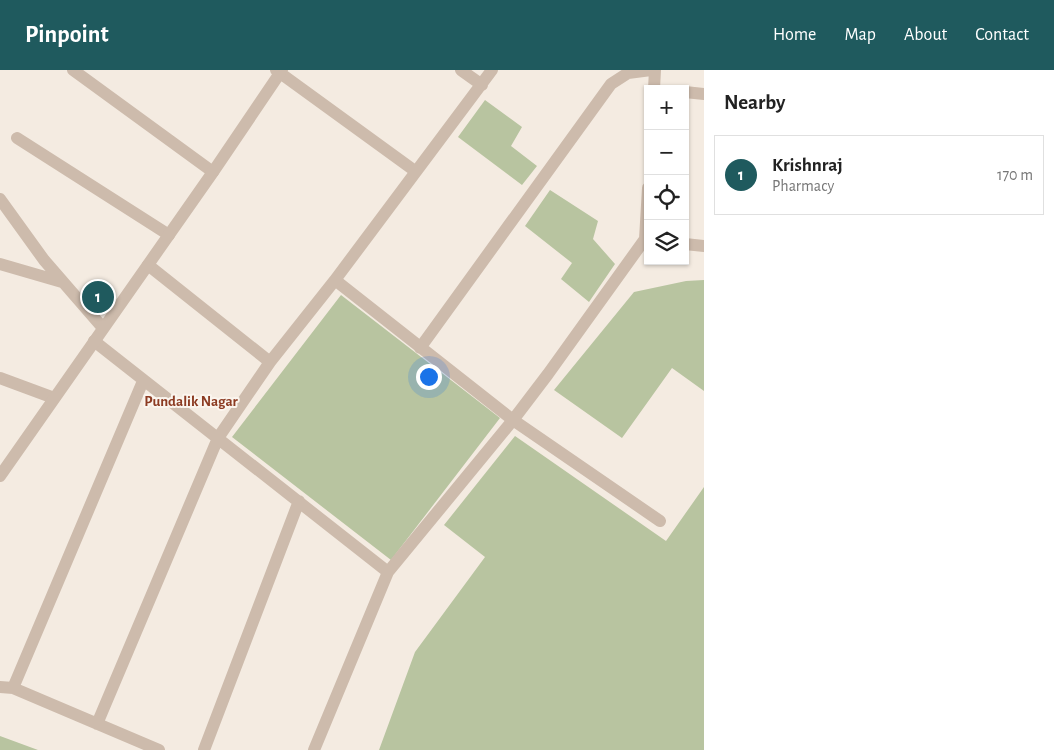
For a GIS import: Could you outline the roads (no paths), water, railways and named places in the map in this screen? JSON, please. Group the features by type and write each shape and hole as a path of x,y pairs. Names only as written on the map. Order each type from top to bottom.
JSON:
{"street":[{"path":"73,70 213,172"},
{"path":"461,70 482,85"},
{"path":"97,724 218,438 270,362 335,280 415,170 492,70"},
{"path":"420,348 611,84 628,73 651,70"},
{"path":"654,85 655,70"},
{"path":"0,476 213,172 279,71 415,170"},
{"path":"689,92 704,94"},
{"path":"17,138 169,235"},
{"path":"0,198 44,260 103,328"},
{"path":"314,750 388,572 513,420 644,243"},
{"path":"689,244 704,246"},
{"path":"0,264 62,282"},
{"path":"148,265 270,362"},
{"path":"335,280 513,420 660,521"},
{"path":"94,341 388,572"},
{"path":"0,378 54,398"},
{"path":"144,380 6,687 159,750"},
{"path":"204,750 299,501"}],"place":[{"name":"Krishnraj","path":"98,297"}],"district":[{"name":"Pundalik Nagar","path":"191,401"}]}
